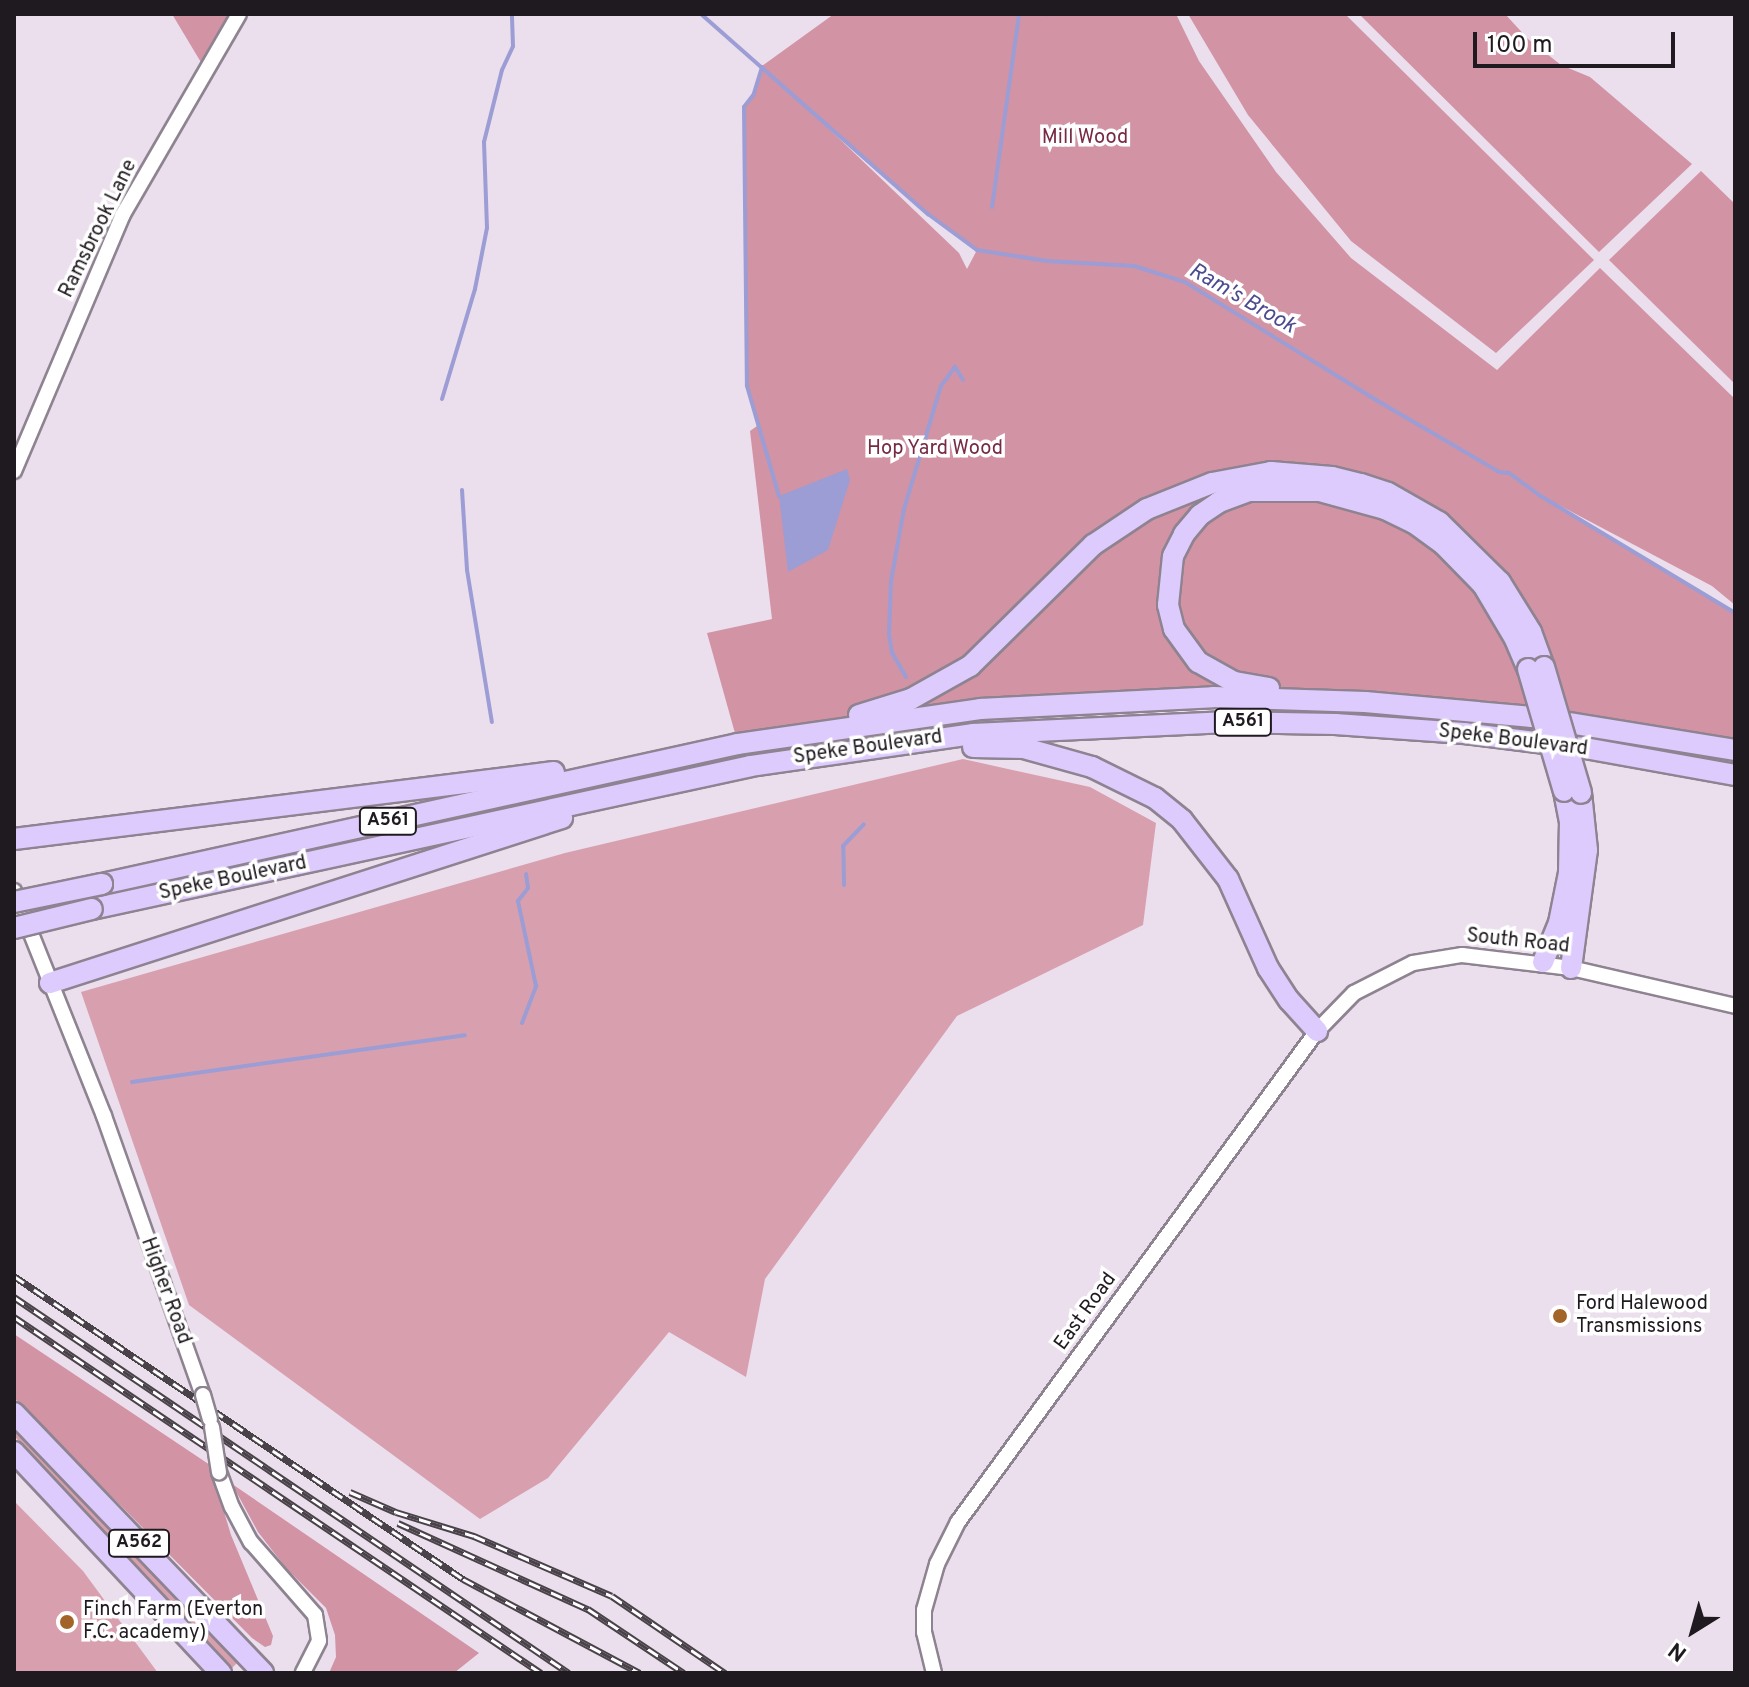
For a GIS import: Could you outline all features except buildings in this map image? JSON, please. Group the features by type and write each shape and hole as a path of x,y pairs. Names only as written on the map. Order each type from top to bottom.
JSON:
{"highway":[{"path":"806,732 911,699 952,678 1005,633 1093,545 1147,509 1212,483 1271,472 1332,477 1361,484 1416,507 1439,522 1500,582 1531,632 1536,668 1587,850 1571,968"},
{"path":"1532,717 1257,687 1215,674 1198,662 1174,629 1168,605 1173,556 1200,515 1219,502 1250,491 1308,490 1353,498 1414,523 1464,564 1499,610 1536,668"},
{"name":"Speke Boulevard","path":"14,902 674,758 806,732 980,709 1213,697 1365,702 1532,717 1735,750"},
{"name":"Speke Boulevard","path":"14,928 751,766 973,734 1223,722 1464,733 1585,748 1735,775"},
{"path":"751,766 992,745 1059,756 1121,779 1182,820 1208,848 1245,913 1268,968 1289,1000 1317,1031"},
{"path":"14,839 674,758"},
{"path":"50,983 656,786"},
{"path":"1543,962 1559,923 1569,873 1573,792"},
{"name":"A562","path":"14,1413 263,1673"},
{"name":"A562","path":"14,1452 221,1673"}],"street":[{"name":"Ramsbrook Lane","path":"14,471 122,216 239,14"},
{"name":"Higher Road","path":"14,891 104,1116 203,1395 219,1472 232,1507 251,1542 315,1615 319,1641 303,1673"},
{"name":"South Road","path":"1317,1031 1365,985 1413,963 1462,955 1543,962 1735,1006"},
{"name":"East Road","path":"934,1673 924,1632 929,1587 958,1522 1317,1031"}],"shaded area":[{"path":"963,759 1090,787 1156,823 1143,925 957,1016 765,1279 746,1377 669,1332 548,1478 480,1519 189,1305 81,992 565,853"},
{"path":"14,1423 240,1660 229,1671 14,1436"},
{"name":"Finch Farm (Everton F.C. academy)","path":"14,1501 83,1571 158,1673 14,1673"}],"green space":[{"path":"172,14 239,14 205,69"},
{"path":"834,14 1176,14 1199,61 1276,172 1351,258 1497,370 1600,268 1735,399 1735,605 1712,586 1536,493 1735,613 1735,750 1559,716 1531,632 1500,582 1464,542 1416,507 1388,493 1332,477 1271,472 1212,483 1219,501 1250,491 1284,489 1353,498 1414,523 1443,544 1483,585 1515,639 1528,669 1532,717 1429,706 1296,698 1098,701 980,709 738,744 707,633 772,619 750,431 757,426 747,386 744,107 754,94 762,66","holes":["783,85 928,214 977,250 967,269 959,253"]},
{"path":"1188,14 1345,14 1594,260 1496,353 1351,241 1248,115"},
{"path":"1359,14 1505,14 1528,39 1561,65 1590,77 1692,164 1599,252"},
{"path":"1701,171 1735,204 1735,384 1609,260"},
{"path":"14,1334 210,1465 231,1535 273,1636 271,1645 265,1647 252,1638 14,1398"},
{"path":"232,1484 479,1653 454,1673 329,1673 336,1657 335,1635 326,1608 286,1568 258,1532"}],"water":[{"path":"847,469 850,480 828,550 788,572 779,496"}],"waterway":[{"path":"442,399 475,289 487,228 484,142 502,70 513,46 512,14"},
{"name":"Ram's Brook","path":"701,14 928,214 977,250 1047,261 1134,266 1185,282 1376,400 1499,472 1509,473 1539,495 1735,613"},
{"path":"992,207 1019,14"},
{"path":"762,67 754,94 744,107 747,386 779,496"},
{"path":"906,677 892,653 889,633 891,581 904,509 941,386 955,367 963,380"},
{"path":"462,490 467,570 492,722"},
{"path":"844,885 843,846 864,824"},
{"path":"522,1023 536,986 518,901 528,888 526,874"},
{"path":"132,1082 465,1035"}],"railway":[{"path":"14,1276 463,1579 640,1673"},
{"path":"14,1297 569,1673"},
{"path":"14,1317 541,1673"},
{"path":"350,1492 396,1512 474,1536 612,1596 725,1673"},
{"path":"398,1523 588,1609 684,1673"}],"place":[{"name":"Ford Halewood Transmissions","path":"1560,1316"},
{"name":"Finch Farm (Everton F.C. academy)","path":"67,1622"}],"park label":[{"name":"Mill Wood","path":"1085,138"},
{"name":"Hop Yard Wood","path":"935,449"}]}
